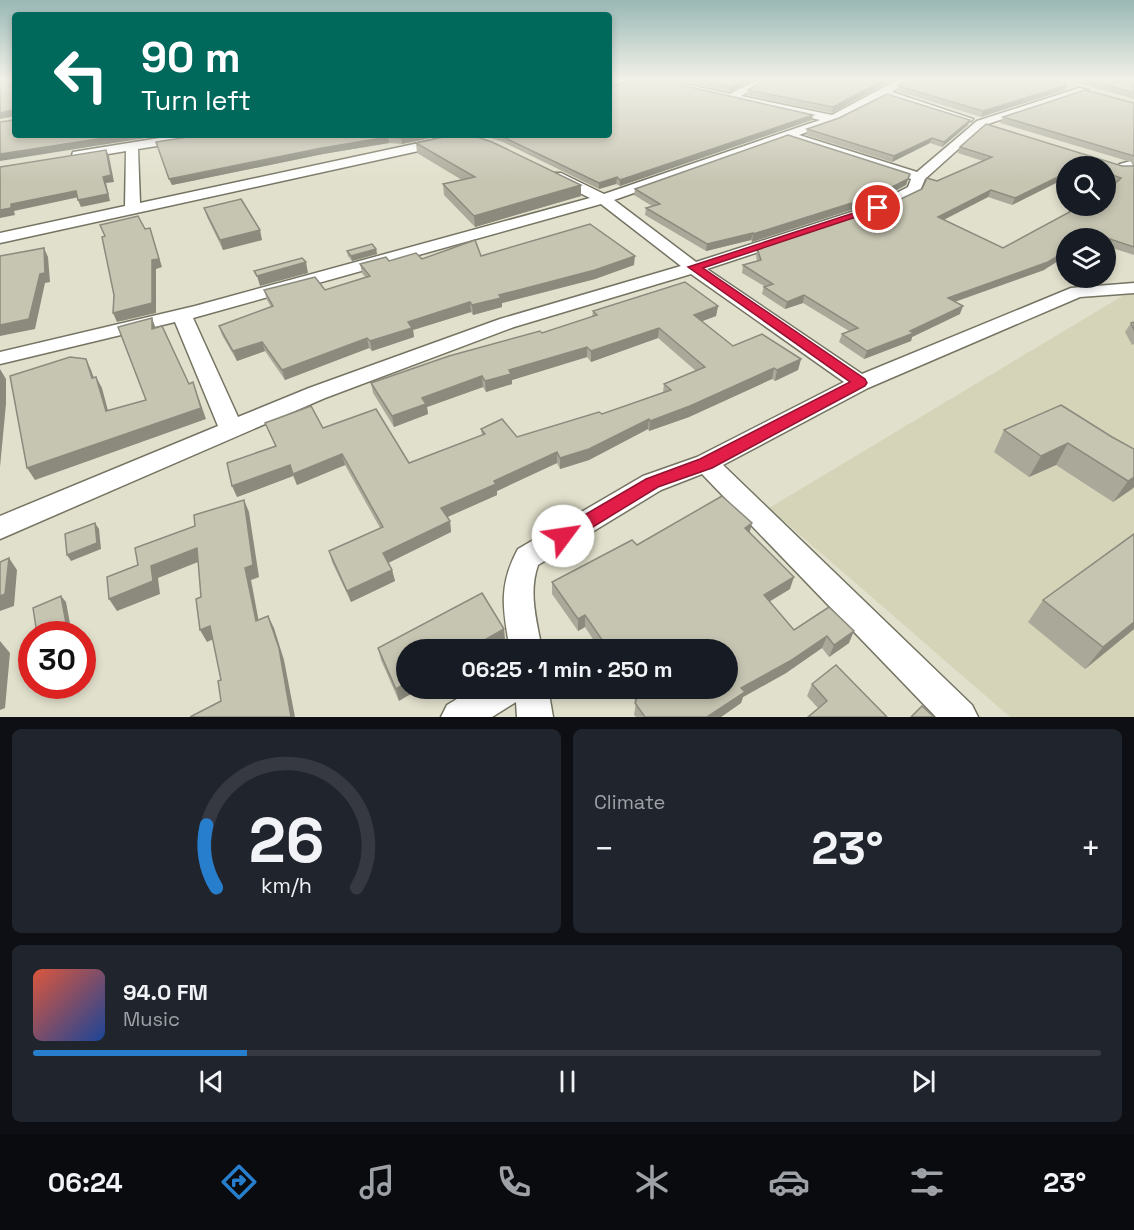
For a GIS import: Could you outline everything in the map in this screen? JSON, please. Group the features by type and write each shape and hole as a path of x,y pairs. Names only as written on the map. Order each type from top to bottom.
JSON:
{"street":[{"path":"809,113 833,119"},
{"path":"0,358 182,315 603,199 844,113"},
{"path":"950,113 990,126"},
{"path":"0,528 317,393 507,323 694,267 878,208 914,190 919,177 990,126 1021,113"},
{"path":"787,135 919,177"},
{"path":"66,157 184,138"},
{"path":"0,238 243,187 457,138"},
{"path":"471,138 487,144"},
{"path":"132,147 133,209"},
{"path":"1116,174 1129,166"},
{"path":"548,172 603,199 694,267 860,383"},
{"path":"524,639 518,594 519,570 528,557 652,483 706,463 860,383 1077,292 1134,288"},
{"path":"182,315 231,428"},
{"path":"706,463 960,717"},
{"path":"459,717 489,699"},
{"path":"533,699 535,717"}],"shaded area":[{"path":"1134,291 1134,717 1010,717 769,508"}],"building":[{"path":"612,113 813,115 620,180 617,177 599,183 505,138 612,138"},
{"path":"848,113 949,113 970,120 944,142 932,138 894,156 807,129"},
{"path":"1014,113 1134,113 1134,156 1003,117"},
{"path":"12,120 12,138 104,138 0,154 0,122"},
{"path":"986,124 1090,156 1056,156 1056,178 1015,198 991,190 938,217 1003,248 1062,216 1116,216 1116,183 1121,178 1116,176 1116,164 1134,165 1134,247 1116,241 1116,228 1056,228 1056,257 948,298 963,306 910,331 914,333 867,351 842,334 858,328 804,295 787,302 764,287 773,284 743,265 761,260 757,248 886,206 922,189 927,178 937,181 992,157 960,147"},
{"path":"788,135 910,174 908,179 874,196 753,234 707,244 646,208 660,204 635,189"},
{"path":"181,138 382,138 169,179 156,142"},
{"path":"439,138 480,138 581,185 474,216 443,184 475,177 416,143"},
{"path":"106,150 111,175 103,177 108,194 78,200 76,191 11,204 11,208 0,210 0,167"},
{"path":"241,199 260,230 220,240 204,208"},
{"path":"138,216 145,229 150,228 159,259 152,260 152,303 113,313 114,295 102,237 105,236 100,225"},
{"path":"590,224 635,256 595,270 499,295 501,298 472,305 470,302 408,322 412,328 370,341 367,338 282,370 262,342 233,351 219,326 273,306 264,290 315,277 325,290 370,276 360,264 386,257 389,261 416,253 422,259 475,240 481,256"},
{"path":"372,244 376,249 351,256 347,251"},
{"path":"44,248 45,273 40,274 29,319 0,325 0,256"},
{"path":"302,258 306,262 257,276 254,271"},
{"path":"685,282 718,306 694,315 733,346 762,334 801,359 777,370 774,368 690,406 650,421 649,419 589,449 560,458 557,452 494,481 496,484 441,508 450,521 383,553 392,570 347,591 329,551 383,527 342,454 293,474 290,465 232,486 227,463 276,446 265,423 311,406 323,428 376,409 409,463 485,434 481,429 502,419 517,437 599,412 602,414 671,390 664,384 705,367 659,328 591,351 587,347 509,370 511,374 485,381 482,376 422,398 426,404 392,416 371,383 449,356 540,331 542,333 597,315 593,311"},
{"path":"152,318 152,329 162,326 189,384 193,382 201,408 27,468 10,376 70,357 86,359 92,378 96,377 106,411 146,400 118,327"},
{"path":"1061,405 1134,449 1134,477 1128,481 1068,443 1041,456 1004,430"},
{"path":"722,496 752,523 745,528 794,577 764,595 794,630 829,607 854,631 834,645 827,636 790,661 741,688 745,692 738,697 738,639 601,639 585,615 578,619 552,582 632,540 637,545"},
{"path":"244,500 253,565 245,568 256,621 268,616 279,648 291,717 190,717 221,701 218,681 221,680 210,626 200,630 196,599 201,597 197,548 151,566 153,581 109,599 107,577 138,565 135,548 195,526 194,515"},
{"path":"95,523 97,543 67,555 65,534"},
{"path":"1134,534 1134,622 1103,647 1043,600"},
{"path":"9,558 5,594 0,596 0,562"},
{"path":"482,593 504,629 486,639 396,639 396,689 378,648"},
{"path":"61,596 66,621 35,621 33,608"},
{"path":"836,665 887,717 808,717 827,701 812,684"},
{"path":"637,699 734,699 707,717 645,717 635,703"},
{"path":"922,706 934,717 911,717"}],"route":[{"path":"563,536 652,483 706,463 860,383 694,267 878,208"}]}
